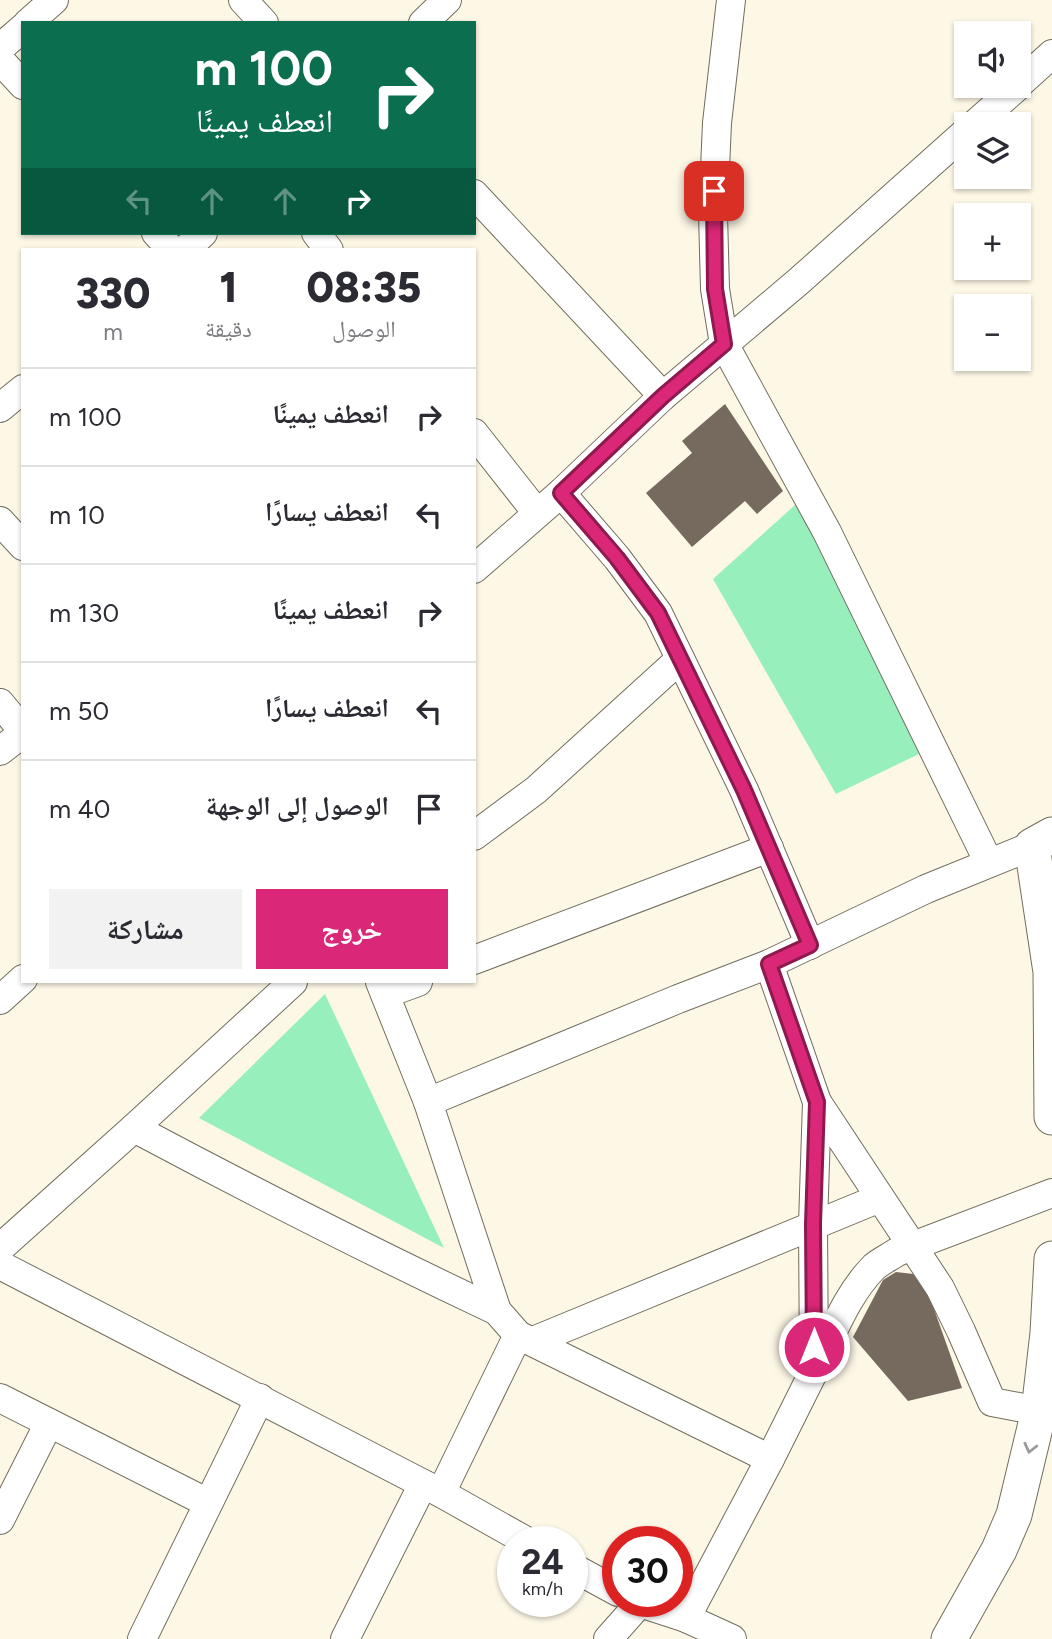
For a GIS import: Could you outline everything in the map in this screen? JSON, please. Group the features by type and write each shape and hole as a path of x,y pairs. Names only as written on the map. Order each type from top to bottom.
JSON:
{"street":[{"path":"30,21 54,0"},
{"path":"243,0 262,21"},
{"path":"732,0 717,123 713,214 715,289 724,344 827,532 989,863"},
{"path":"0,48 21,30"},
{"path":"0,60 21,83"},
{"path":"990,112 1035,77"},
{"path":"476,567 561,493 663,396 799,281 954,143"},
{"path":"476,196 663,396"},
{"path":"158,235 170,248"},
{"path":"187,248 201,235"},
{"path":"0,408 21,391"},
{"path":"476,436 537,513"},
{"path":"561,493 617,558 658,613 739,778 810,945"},
{"path":"0,521 21,544"},
{"path":"476,835 536,790 680,659"},
{"path":"0,703 21,729"},
{"path":"0,751 21,734"},
{"path":"428,1102 769,964 926,889 1042,841 1051,972 1052,1117"},
{"path":"476,959 769,848"},
{"path":"769,964 817,1102 940,1288 992,1402 1039,1411"},
{"path":"0,1000 21,981"},
{"path":"0,1248 292,983"},
{"path":"412,983 383,988 428,1102 497,1311"},
{"path":"814,1371 813,1224 817,1102"},
{"path":"134,1128 261,1195 497,1311 525,1338 771,1459"},
{"path":"686,1618 862,1280 877,1265 897,1252 1052,1193"},
{"path":"345,1639 432,1488 525,1338 880,1198"},
{"path":"949,1639 993,1560 1014,1515 1039,1411 1048,1334 1052,1259"},
{"path":"0,1265 260,1398 500,1526"},
{"path":"0,1398 208,1503"},
{"path":"142,1639 260,1398"},
{"path":"0,1520 49,1423"},
{"path":"608,1639 620,1617"},
{"path":"683,1617 732,1639"}],"green space":[{"path":"795,505 816,531 919,754 836,794 713,579"},
{"path":"325,994 444,1248 199,1118"}],"building":[{"path":"725,404 783,491 757,514 745,501 692,547 646,493 692,453 682,441"},
{"path":"896,1272 922,1275 962,1388 908,1401 853,1337 883,1280"}],"route":[{"path":"714,191 715,289 724,344 663,396 561,493 617,558 658,613 744,790 810,945 769,964 817,1102 813,1224 814,1347"}]}
